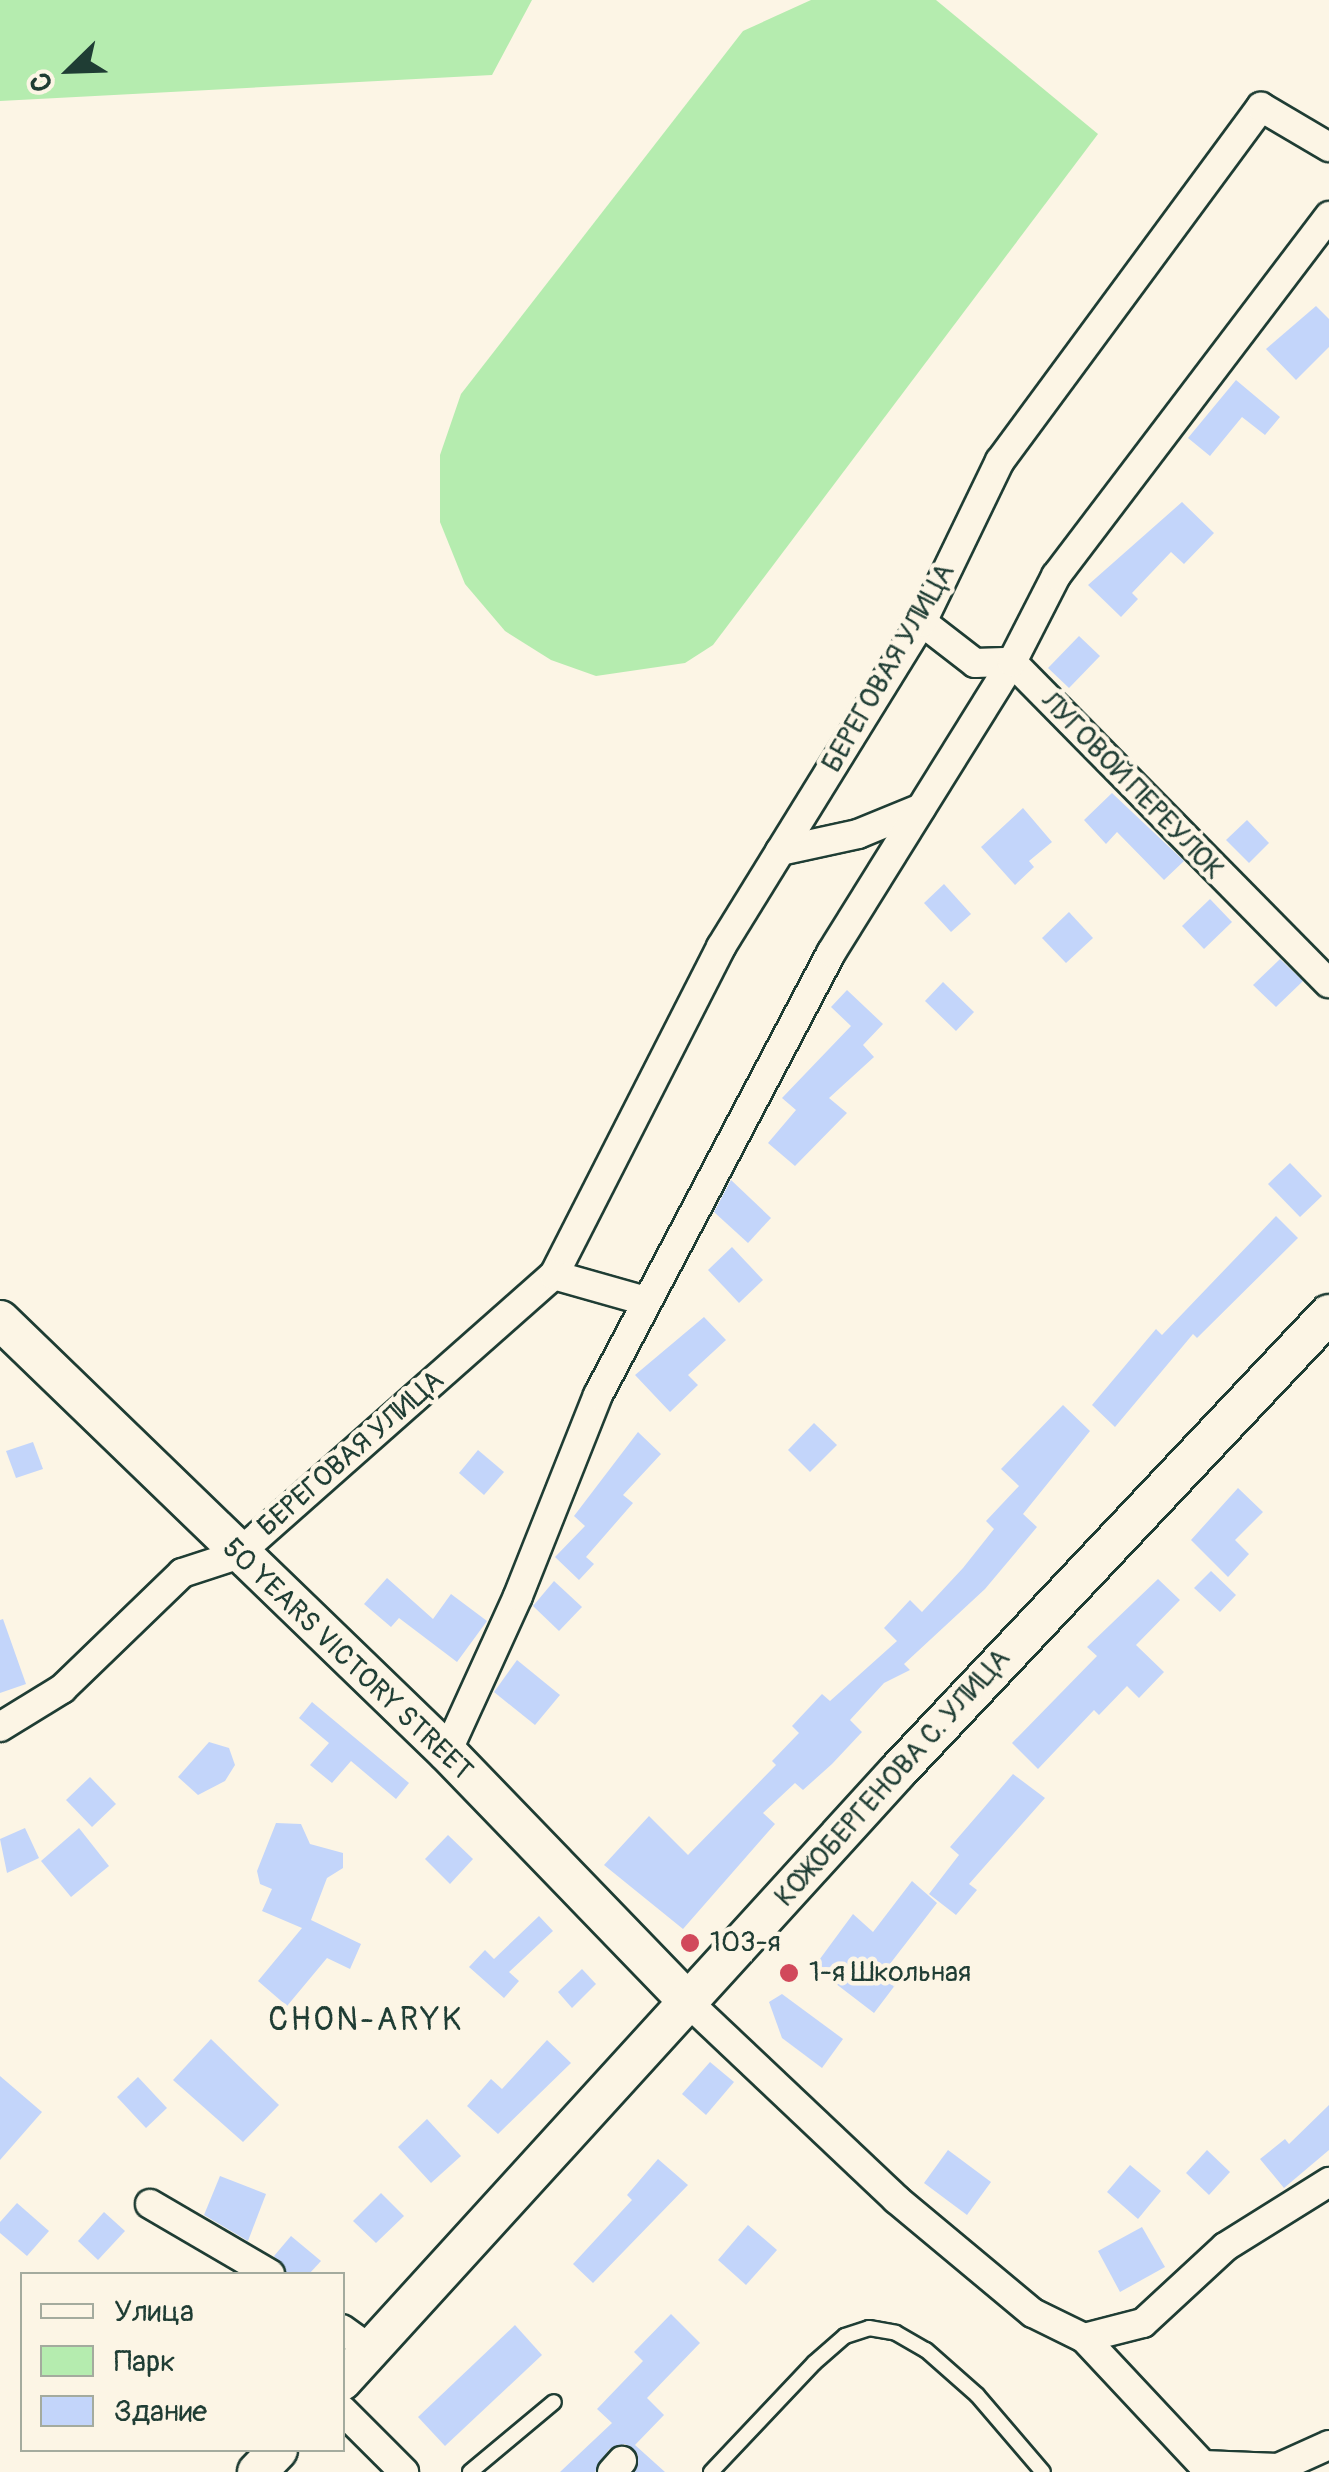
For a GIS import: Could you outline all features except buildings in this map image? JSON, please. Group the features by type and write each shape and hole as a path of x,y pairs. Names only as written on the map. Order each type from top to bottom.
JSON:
{"main road":[{"name":"КОЖОБЕРГЕНОВА С. УЛИЦА","path":"345,2373 357,2339 690,2004 952,1713 1329,1314"},
{"name":"50 YEARS VICTORY STREET","path":"0,1320 237,1555 447,1752 690,2004"},
{"path":"257,2472 276,2452"}],"street":[{"name":"БЕРЕГОВАЯ УЛИЦА","path":"0,1727 62,1689 182,1573 237,1555 554,1275 720,947 922,622 1000,461 1261,107 1329,147"},
{"path":"447,1752 518,1596 598,1395 830,953 1012,662 1056,576 1329,216"},
{"path":"922,622 975,662 1012,662"},
{"name":"ЛУГОВОЙ ПЕРЕУЛОК","path":"1012,662 1329,982"},
{"path":"780,850 858,834 921,808"},
{"path":"554,1275 646,1301"},
{"path":"690,2004 896,2198 1033,2313 1084,2338 1201,2469 1278,2468 1329,2445"},
{"path":"1084,2338 1143,2323 1226,2247 1329,2182"},
{"path":"150,2204 267,2272"},
{"path":"345,2413 404,2472"}],"lane":[{"path":"711,2472 814,2363 845,2336 869,2328 896,2333 926,2350 977,2394 1043,2472"},
{"path":"470,2472 554,2402"}],"green space":[{"path":"0,0 532,0 492,75 0,101"},
{"path":"811,0 936,0 1098,134 713,645 685,663 596,676 551,660 505,631 465,584 440,522 440,455 461,394 743,31"}],"place":[{"name":"103-я","path":"690,1943"},
{"name":"1-я Школьная","path":"789,1973"}],"district":[{"name":"CHON-ARYK","path":"366,2020"}]}
